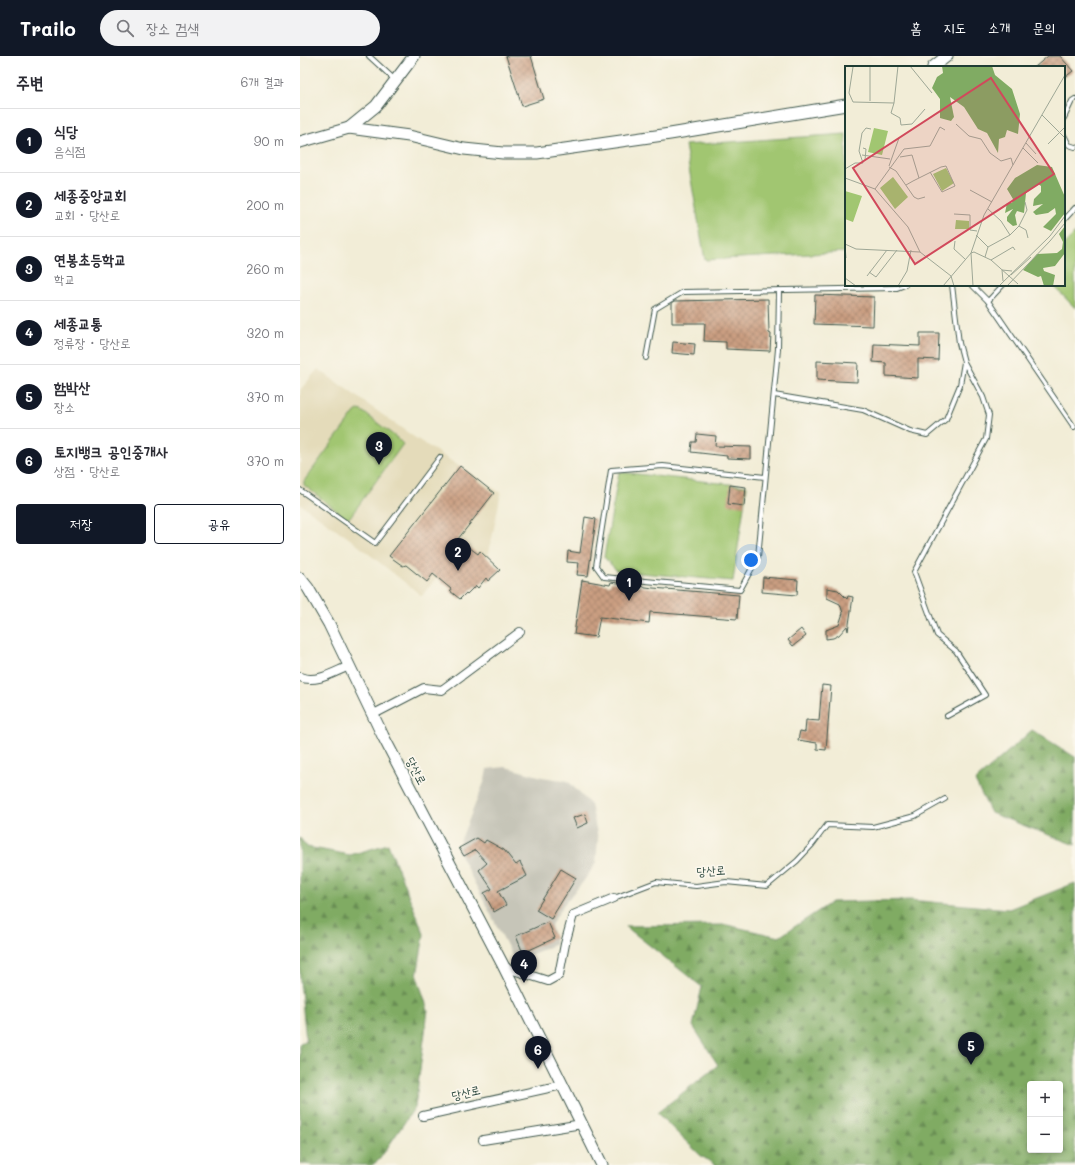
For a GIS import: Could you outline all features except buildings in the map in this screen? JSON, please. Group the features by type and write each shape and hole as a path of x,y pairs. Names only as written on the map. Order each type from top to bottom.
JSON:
{"street":[{"path":"300,142 349,128 376,106 414,56"},
{"path":"934,66 946,56"},
{"path":"349,128 409,136 464,149 503,153 537,153 670,134 845,105"},
{"name":"당산로","path":"300,578 308,588 329,624 372,715 504,967 602,1165"},
{"path":"372,715 424,688 442,690 520,632"},
{"path":"300,677 306,680 319,678 349,666"},
{"name":"당산로","path":"504,967 548,981 559,975 565,944 573,915 614,898"},
{"name":"당산로","path":"423,1116 562,1085"},
{"path":"484,1140 582,1124"}],"lane":[{"path":"369,56 396,80"},
{"path":"1065,116 1072,101 1075,99"},
{"path":"1065,137 1075,151"},
{"path":"1070,145 1075,147"},
{"path":"1065,219 1075,208"},
{"path":"646,358 655,309 683,292 897,288 902,286"},
{"path":"947,716 985,695 956,651 937,634 914,572 986,439 989,415 983,397 964,362 959,343 952,286"},
{"path":"973,286 988,301 1074,427"},
{"path":"988,301 1002,286"},
{"path":"765,477 663,466 611,470 596,566 604,577 740,590 758,557 778,349 779,290"},
{"path":"774,395 863,410 910,431 927,435 946,419 960,385 964,362"},
{"path":"300,490 375,543 440,457"},
{"name":"당산로","path":"614,898 656,882 696,886 726,882 767,886 797,862 827,825 873,827 915,816 945,799"}],"shaded area":[{"path":"318,369 414,437 501,493 488,558 500,570 488,581 455,554 422,596 350,539 300,504 300,390"},
{"path":"506,767 542,777 568,781 591,805 598,838 596,863 583,882 564,904 551,925 556,944 515,961 457,849 485,780 487,769"}],"green space":[{"path":"845,134 845,252 705,260 685,145"},
{"path":"1075,233 1075,308 1054,286 1065,286 1065,243"},
{"path":"358,410 362,411 403,444 350,517 346,518 304,485 304,481"},
{"path":"619,472 747,486 733,581 617,571 604,557"},
{"path":"1032,730 1075,757 1075,845 991,813 975,781"},
{"path":"300,838 307,847 350,855 388,844 424,934 417,976 428,1010 415,1107 379,1160 372,1165 311,1165 300,1163 300,1043 306,1041 300,978"},
{"path":"1075,883 1075,1165 715,1165 700,1155 657,1113 718,1065 693,1026 702,987 625,926 727,925 779,937 832,902 910,900 1009,909"}],"place":[{"name":"연봉초등학교","path":"379,465"},
{"name":"세종중앙교회","path":"458,571"},
{"name":"식당","path":"629,601"},
{"name":"세종교통","path":"524,983"},
{"name":"함박산","path":"971,1065"},
{"name":"토지뱅크 공인중개사","path":"538,1069"}]}
